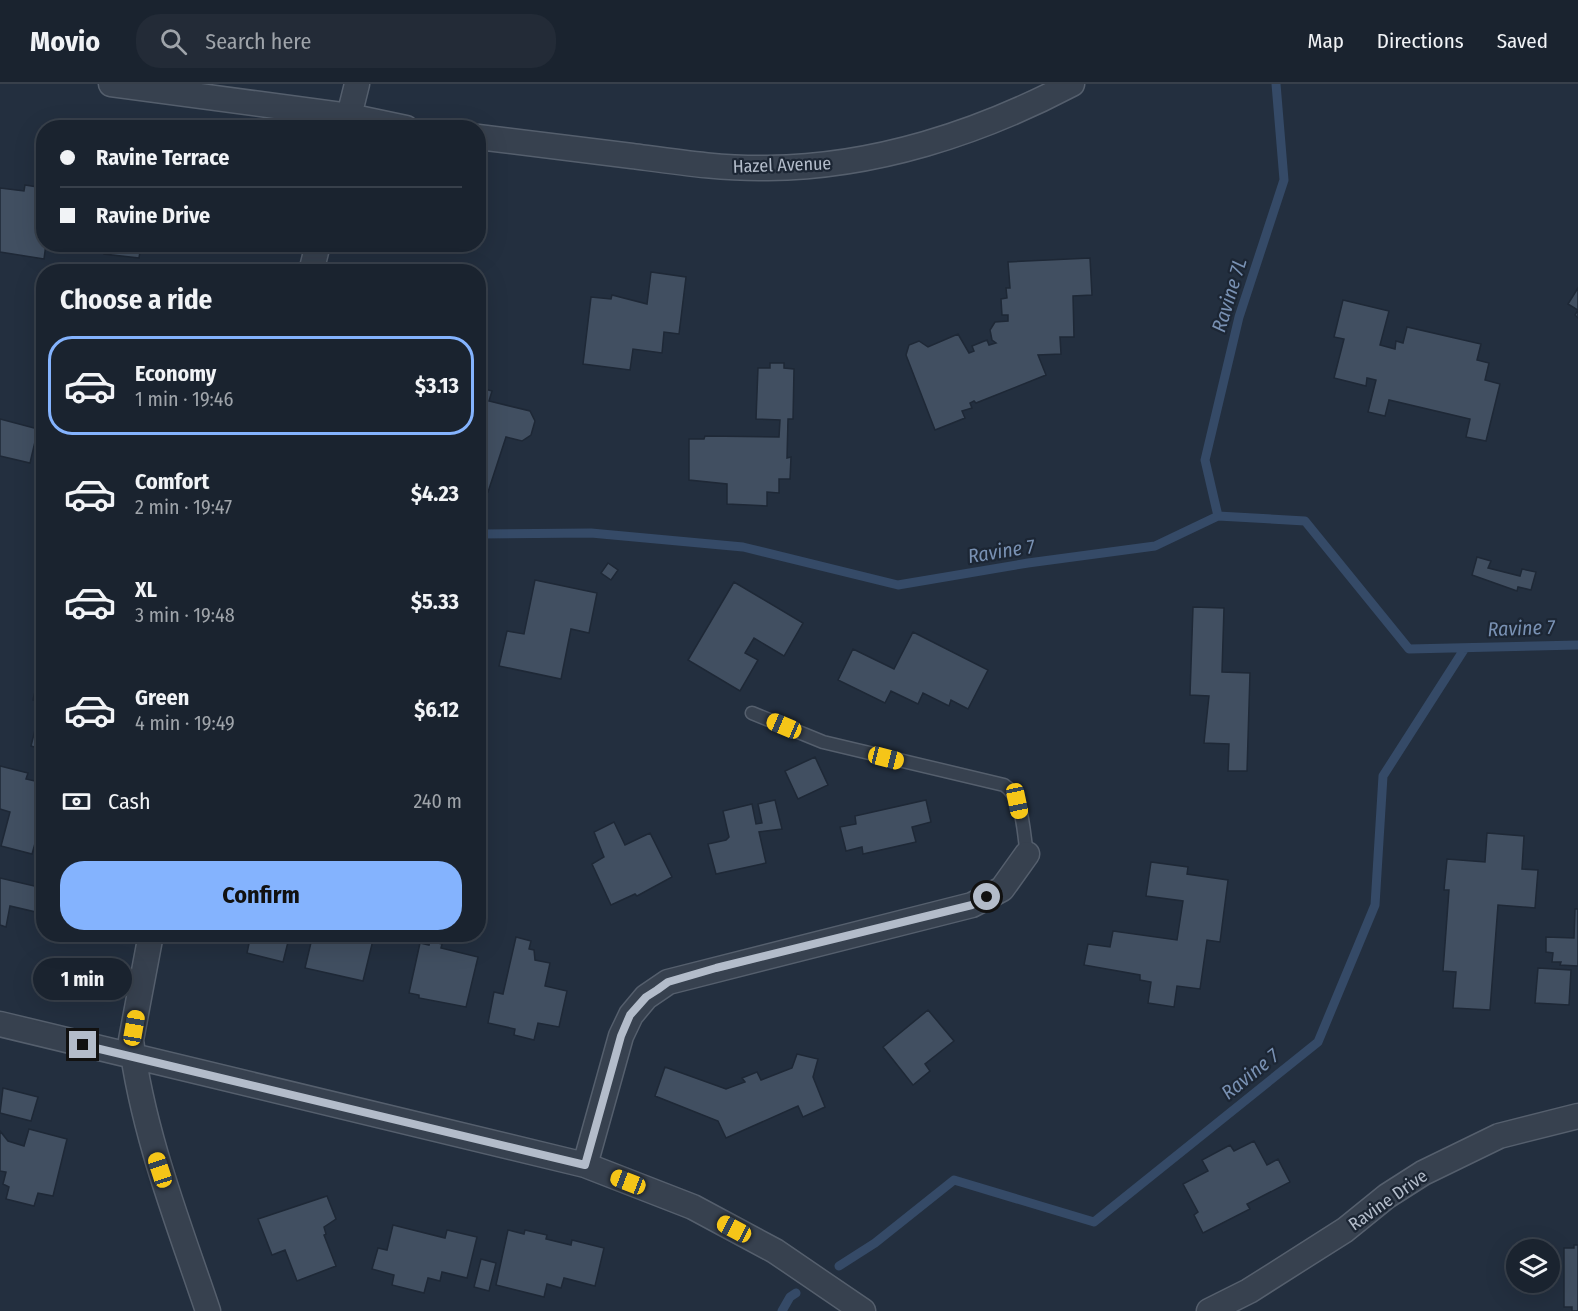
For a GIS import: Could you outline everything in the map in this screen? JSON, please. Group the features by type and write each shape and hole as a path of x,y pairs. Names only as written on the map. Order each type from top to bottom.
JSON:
{"street":[{"path":"111,84 336,120"},
{"path":"348,120 357,84"},
{"name":"Hazel Avenue","path":"486,138 712,166 769,168 850,162 967,131 1010,116 1072,84"},
{"path":"585,1165 621,1036 630,1015 646,997 668,982 716,968 972,905 1002,889 1028,854"},
{"path":"149,942 131,1040 147,1129 208,1311"},
{"path":"0,1024 585,1165 693,1207 775,1251 863,1311"},
{"name":"Ravine Drive","path":"1209,1311 1249,1291 1345,1230 1387,1196 1423,1173 1499,1136 1578,1116"}],"lane":[{"path":"752,713 823,742 1004,785 1012,791 1017,801 1028,854"}],"building":[{"path":"25,185 36,187 36,252 45,252 44,259 0,252 0,188 24,191"},
{"path":"104,252 140,252 139,258 104,254"},
{"path":"1090,258 1092,295 1073,296 1074,337 1060,337 1061,354 1038,355 1046,375 976,403 974,401 970,403 972,408 962,411 965,418 935,430 906,355 909,345 919,341 928,347 958,334 969,353 974,351 972,346 987,340 989,345 996,343 992,340 990,330 995,322 1008,321 1008,315 1002,315 1001,299 1007,298 1006,288 1010,288 1008,262"},
{"path":"651,272 686,277 679,334 664,332 662,353 633,349 630,370 583,364 591,297 611,299 612,295 647,304"},
{"path":"1578,288 1578,310 1568,304"},
{"path":"1343,300 1389,311 1380,345 1395,349 1396,341 1403,343 1407,327 1481,344 1477,360 1489,363 1485,380 1500,384 1486,441 1466,437 1470,419 1389,400 1385,416 1368,412 1376,380 1367,378 1366,386 1334,378 1344,339 1334,337"},
{"path":"770,363 784,363 784,368 794,369 793,419 788,419 787,458 791,457 790,479 779,479 779,493 767,492 767,506 727,504 727,484 689,480 689,439 704,439 705,436 779,437 780,420 756,419 758,368 770,368"},
{"path":"486,389 492,391 489,401 530,411 535,421 531,435 522,441 506,437 488,492 486,491"},
{"path":"0,419 36,428 30,463 0,456"},
{"path":"1477,557 1491,561 1488,568 1520,576 1522,569 1536,572 1531,590 1518,587 1517,591 1472,575"},
{"path":"608,563 618,570 611,580 601,573"},
{"path":"535,580 597,593 589,633 571,629 561,679 499,666 507,631 524,634"},
{"path":"734,582 803,623 784,656 754,638 745,653 758,660 740,691 688,660"},
{"path":"1193,607 1224,608 1222,672 1250,673 1247,771 1228,771 1229,744 1204,743 1209,696 1190,695"},
{"path":"913,632 988,670 968,709 951,700 949,706 923,693 918,704 891,691 885,703 838,680 853,649 894,669"},
{"path":"36,726 36,748 31,746"},
{"path":"815,757 828,785 798,799 785,771"},
{"path":"0,766 28,773 26,779 36,781 36,840 32,854 1,846 10,812 0,809"},
{"path":"775,800 782,829 759,832 766,863 716,874 708,844 726,840 729,837 723,811 752,804 756,824 762,823 758,804"},
{"path":"926,800 931,822 912,827 916,842 863,854 862,847 846,851 840,827 856,824 855,816"},
{"path":"614,822 625,845 650,833 672,877 637,896 635,894 611,905 592,864 604,857 594,832"},
{"path":"1487,833 1524,836 1522,869 1538,870 1535,908 1498,905 1490,1010 1453,1008 1456,972 1443,971 1449,890 1444,890 1447,859 1485,862"},
{"path":"1151,862 1188,867 1187,874 1228,880 1220,942 1207,940 1200,989 1177,986 1174,1007 1148,1003 1151,982 1140,980 1140,975 1084,965 1088,944 1110,947 1113,931 1177,940 1183,901 1146,896"},
{"path":"0,878 36,886 36,912 10,906 6,927 0,925"},
{"path":"1575,909 1578,909 1578,966 1560,965 1561,962 1552,962 1553,953 1546,952 1546,937 1574,938"},
{"path":"516,937 531,941 529,949 534,950 535,960 550,963 545,986 567,991 559,1027 538,1023 534,1040 514,1035 515,1029 488,1023 494,992 503,994"},
{"path":"249,942 288,942 283,962 247,953"},
{"path":"311,942 373,942 363,981 305,968"},
{"path":"430,942 434,942 442,944 441,948 478,957 466,1007 419,998 419,995 409,993 420,943 429,945"},
{"path":"1538,968 1571,970 1569,1005 1535,1003"},
{"path":"928,1010 954,1041 925,1064 930,1071 913,1085 883,1047"},
{"path":"797,1054 818,1059 813,1077 825,1107 803,1117 798,1106 726,1138 718,1121 655,1096 665,1067 726,1089 745,1082 742,1078 757,1072 761,1080 792,1068"},
{"path":"3,1088 38,1097 31,1121 0,1113"},
{"path":"29,1129 67,1139 53,1196 38,1193 34,1206 6,1199 9,1187 3,1184 6,1172 0,1171 0,1131 8,1141 24,1146"},
{"path":"1254,1141 1267,1165 1278,1159 1290,1182 1247,1204 1250,1209 1203,1233 1194,1215 1198,1212 1183,1184 1208,1171 1202,1160 1230,1145 1234,1151"},
{"path":"327,1196 336,1219 324,1227 326,1234 324,1235 336,1266 297,1281 285,1250 272,1255 258,1219"},
{"path":"393,1225 445,1238 447,1230 477,1237 467,1278 442,1272 440,1281 428,1278 424,1293 392,1285 394,1275 372,1269 378,1248 387,1250"},
{"path":"508,1230 524,1234 525,1230 547,1235 546,1239 571,1245 572,1240 604,1248 595,1286 564,1278 561,1288 547,1284 544,1297 496,1285"},
{"path":"1574,1245 1578,1245 1578,1311 1572,1311 1572,1307 1564,1307 1564,1248 1574,1248"},
{"path":"481,1259 496,1263 489,1291 474,1287"}],"waterway":[{"name":"Ravine 7L","path":"1218,516 1205,460 1239,317 1284,180 1276,84"},
{"name":"Ravine 7","path":"486,534 591,533 743,547 898,585 1028,563 1155,546 1218,516 1305,521 1409,649 1578,645"},
{"name":"Ravine 7","path":"839,1266 875,1243 954,1180 1094,1222 1318,1042 1375,905 1383,776 1465,648"},
{"name":"Ravine 7","path":"782,1311 790,1297 796,1293"}],"route":[{"path":"83,1045 585,1165 621,1036 630,1015 646,997 668,982 972,905 987,897"}]}
